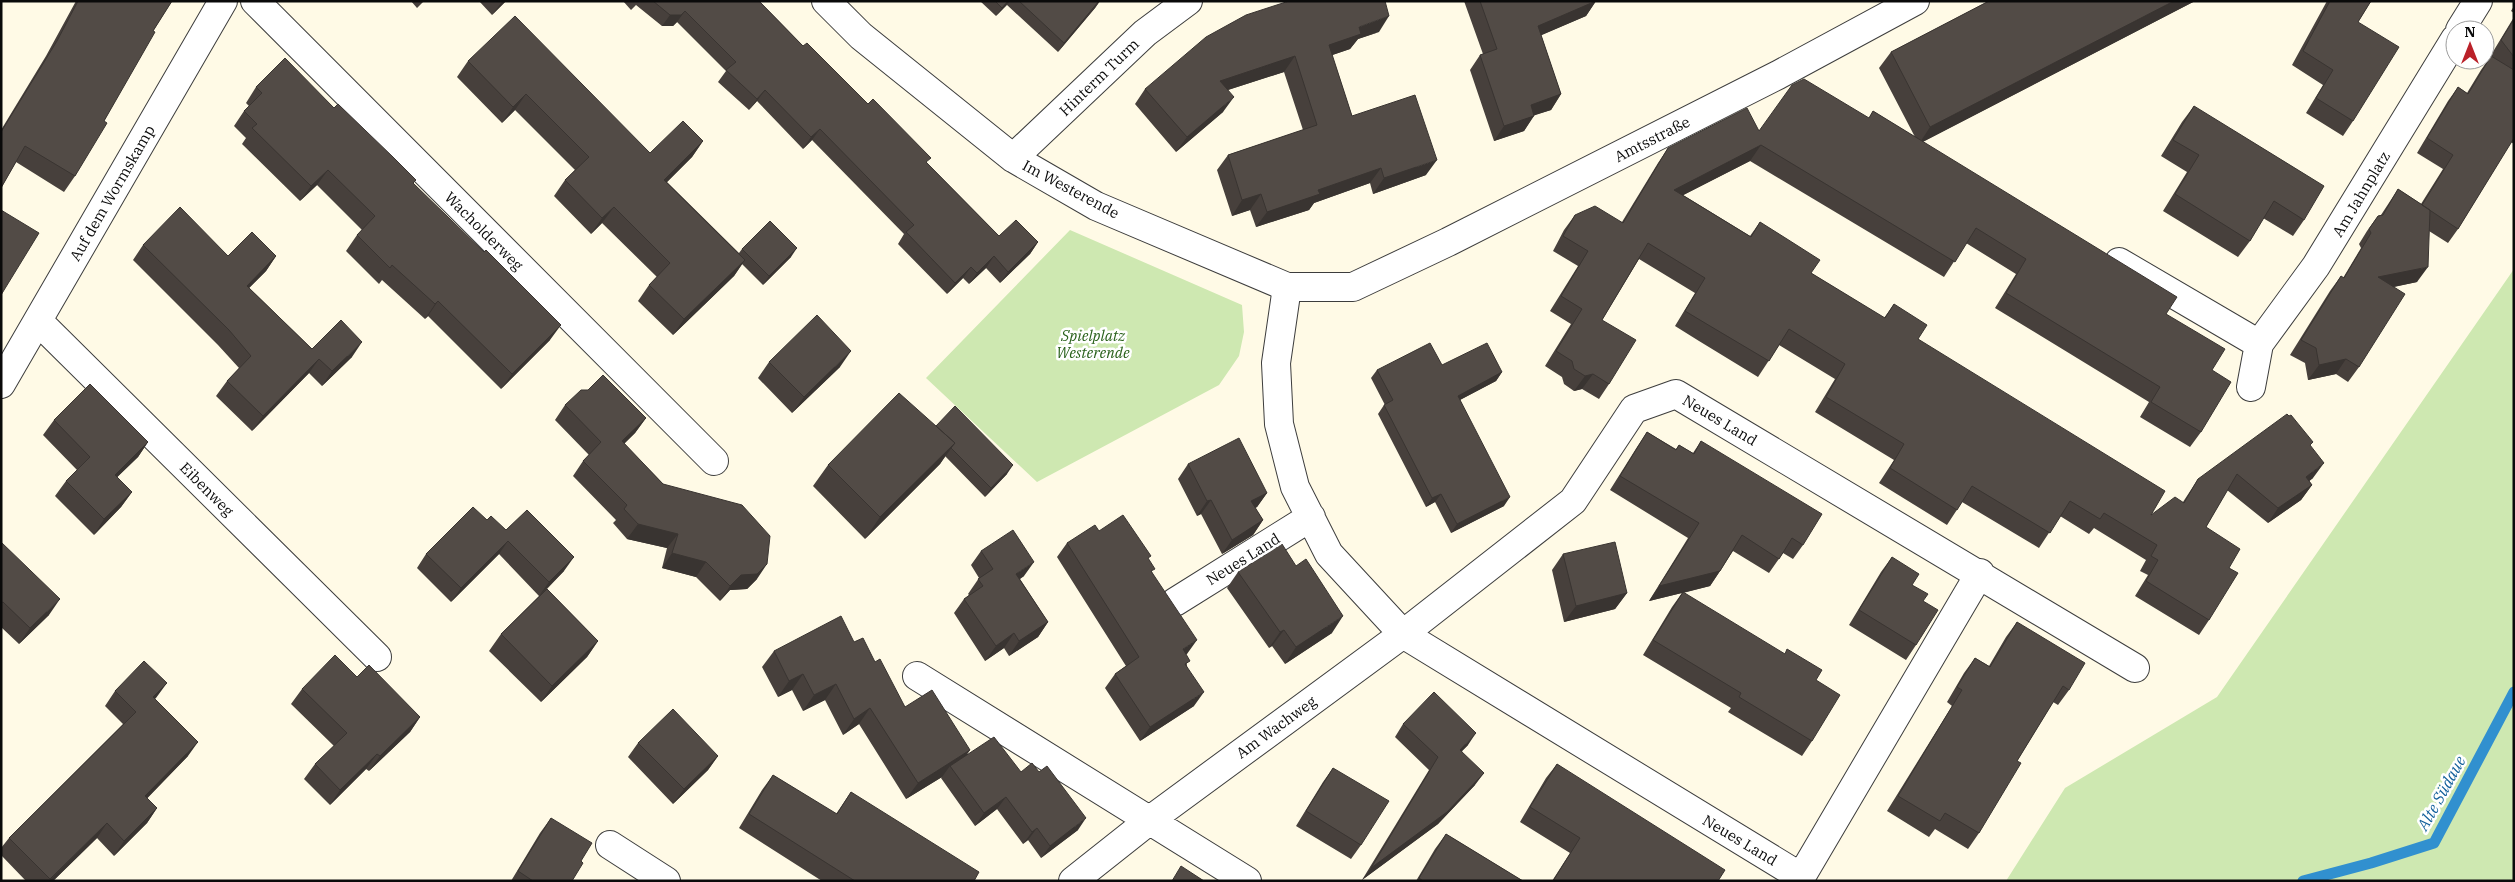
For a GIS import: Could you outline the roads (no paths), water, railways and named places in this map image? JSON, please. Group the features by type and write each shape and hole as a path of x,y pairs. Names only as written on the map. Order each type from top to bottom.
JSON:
{"street":[{"name":"Auf dem Wormskamp","path":"1,384 223,1"},
{"name":"Wacholderweg","path":"254,1 714,461"},
{"name":"Im Westerende","path":"826,1 861,36 1013,158 1096,206 1287,287 1353,287 1386,272"},
{"name":"Hinterm Turm","path":"1013,158 1145,33 1188,1"},
{"name":"Amtsstraße","path":"1386,272 1769,79 1915,1"},
{"path":"2466,20 2478,1"},
{"name":"Am Jahnplatz","path":"2251,387 2259,344 2316,266 2445,55"},
{"path":"2102,252 2259,344"},
{"name":"Neues Land","path":"1287,287 1276,363 1279,424 1295,487 1329,554 1403,634 1800,879 1980,573"},
{"name":"Eibenweg","path":"38,321 377,658"},
{"name":"Neues Land","path":"1403,634 1572,501 1634,409 1676,394 1980,573 2135,668"},
{"name":"Neues Land","path":"1175,602 1311,517"},
{"name":"Am Wachweg","path":"1073,881 1150,820 1403,634"},
{"path":"917,676 1247,881"},
{"path":"610,845 666,881"}],"waterway":[{"name":"Alte Südaue","path":"2303,881 2371,863 2434,843 2514,692"}],"park label":[{"name":"Spielplatz Westerende","path":"1093,344"}]}
